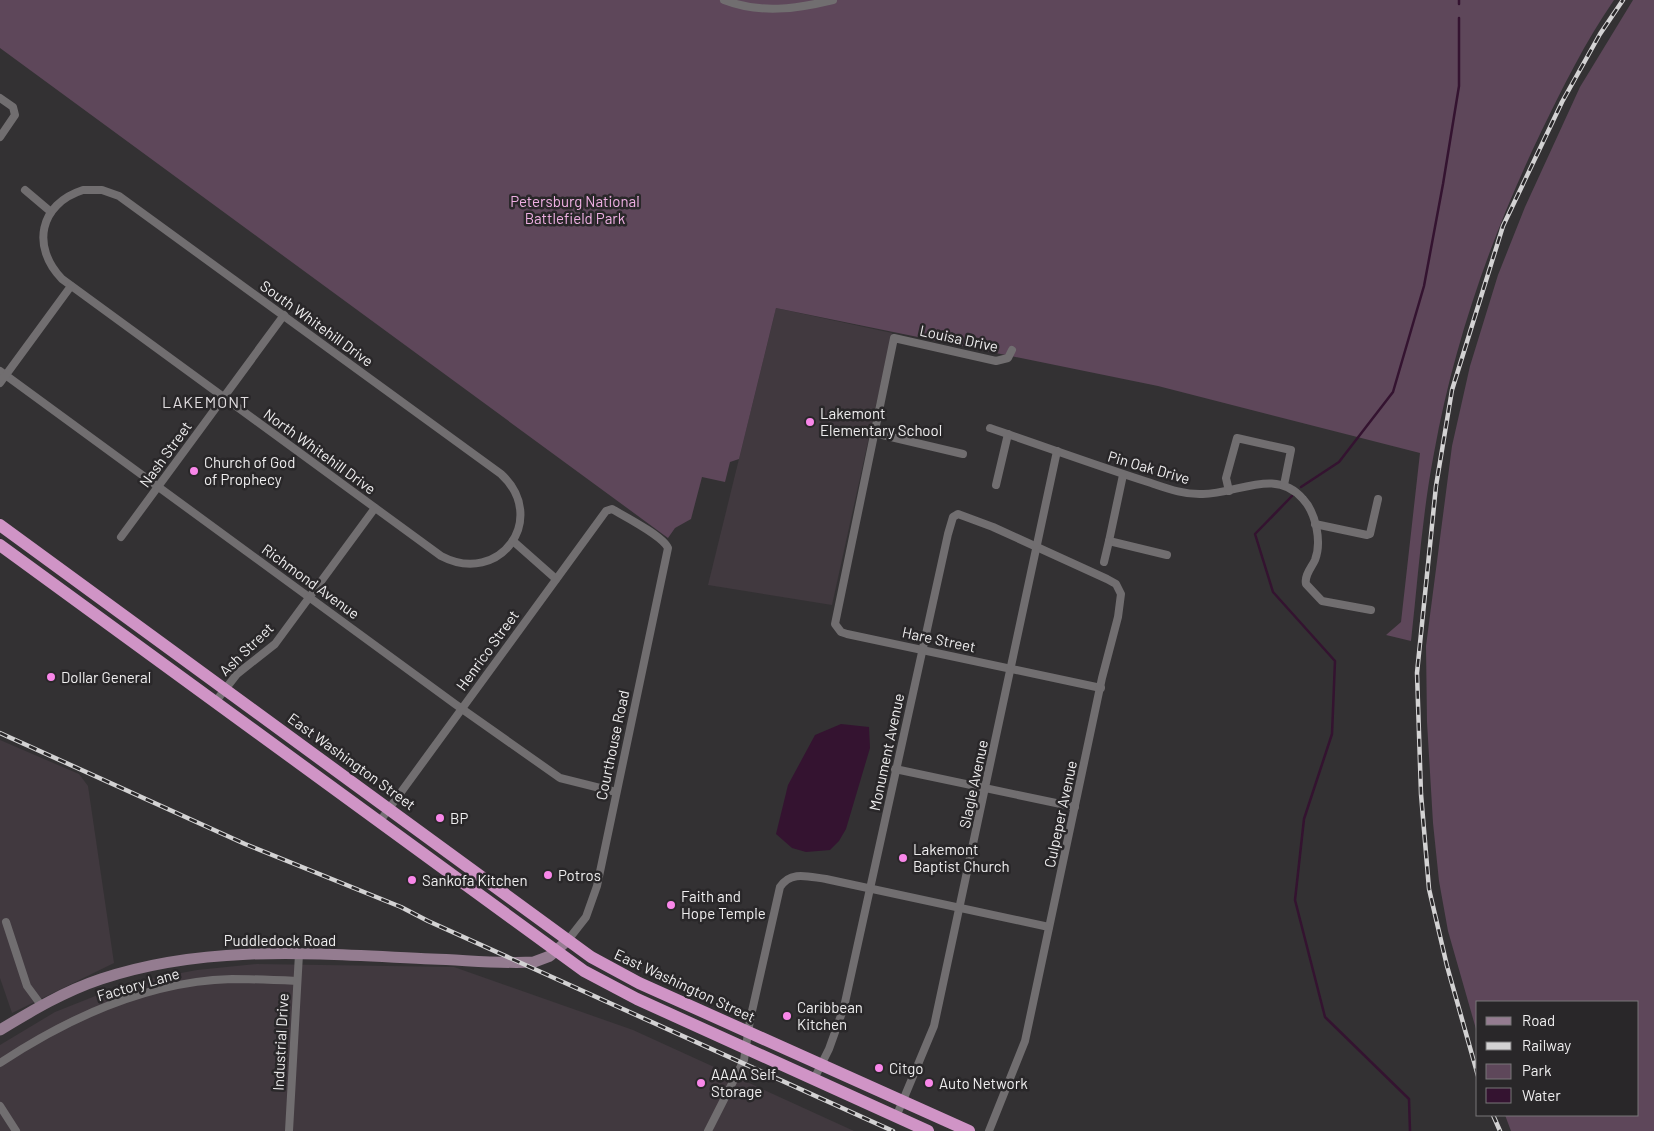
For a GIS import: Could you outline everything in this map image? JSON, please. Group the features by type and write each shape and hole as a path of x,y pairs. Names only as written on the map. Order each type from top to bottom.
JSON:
{"highway":[{"name":"East Washington Street","path":"4,528 568,940 611,969 748,1033 969,1131"},
{"path":"0,544 556,951 607,984 928,1131"}],"main road":[{"name":"Puddledock Road","path":"0,1030 41,1006 101,979 158,964 212,955 299,954 521,963 541,960 556,951 568,940"}],"street":[{"path":"724,0 749,7 772,10 803,8 833,0"},
{"path":"0,137 15,114 13,107 2,99"},
{"name":"South Whitehill Drive","path":"51,212 73,193 94,189 111,192 284,315 507,480 517,496 519,504 519,523 513,542"},
{"path":"25,190 51,212"},
{"name":"North Whitehill Drive","path":"51,212 43,233 46,254 54,271 71,286 442,556 458,563 478,564 488,562 504,552 513,542"},
{"path":"0,383 3,373 71,286"},
{"name":"Nash Street","path":"121,537 284,315"},
{"name":"Louisa Drive","path":"874,433 894,338 996,361 1008,358 1012,350"},
{"name":"Richmond Avenue","path":"3,373 560,778 616,792"},
{"name":"Pin Oak Drive","path":"990,428 1057,450 1123,475 1189,493 1202,494 1229,491 1267,482 1284,485"},
{"path":"874,433 963,454"},
{"name":"Hare Street","path":"874,433 834,621 837,629 841,632 1100,688"},
{"path":"996,485 1008,434"},
{"path":"1229,491 1226,478 1237,438 1292,450 1284,485 1304,499 1312,514 1318,544 1317,553 1306,577 1306,584 1322,601 1371,610"},
{"name":"Slagle Avenue","path":"896,1117 932,1034 1038,548 1057,450"},
{"path":"1104,562 1123,475"},
{"path":"1315,524 1367,535 1370,534 1378,499"},
{"name":"Ash Street","path":"216,701 245,666 275,644 375,508"},
{"name":"Courthouse Road","path":"568,940 586,917 590,907 668,548 655,536 623,515 609,509"},
{"name":"Henrico Street","path":"380,821 609,509"},
{"name":"Monument Avenue","path":"814,1079 841,1016 948,534 955,515 985,524 1038,548"},
{"path":"0,544 4,528"},
{"path":"1109,541 1168,555"},
{"path":"513,542 556,579"},
{"name":"Culpeper Avenue","path":"989,1131 1025,1041 1100,688 1122,598 1120,589 1107,579 1038,548"},
{"path":"895,769 1075,808"},
{"path":"708,1131 738,1072 746,1048 780,888 788,878 794,876 826,879 1049,927"},
{"path":"6,922 27,986 41,1006"},
{"name":"Industrial Drive","path":"289,1131 299,954"},
{"name":"Factory Lane","path":"0,1063 76,1019 132,997 188,984 230,979 297,981"},
{"path":"0,1106 16,1131"}],"shaded area":[{"name":"Lakemont Elementary School","path":"776,308 892,333 832,605 708,585"},
{"path":"0,740 79,774 88,786 114,963 12,1013 0,978"},
{"path":"257,964 454,967 633,1030 854,1131 0,1131 0,1045 55,1012 128,983 197,970"}],"green space":[{"name":"Petersburg National Battlefield Park","path":"0,0 1614,0 1593,32 1575,65 1523,171 1491,249 1464,330 1442,412 1430,476 1423,523 1411,641 1386,635 1401,622 1420,453 1158,386 776,308 739,459 730,462 725,482 702,477 691,519 675,528 668,538 0,48"},
{"path":"1633,0 1654,0 1654,1131 1511,1131 1505,1116 1639,1116 1639,1001 1476,1001 1476,1029 1448,931 1439,881 1433,823 1427,722 1426,646 1452,446 1470,366 1498,275 1525,207 1580,87"}],"water":[{"path":"841,724 869,727 870,748 846,829 839,841 830,850 806,852 792,848 776,834 788,785 815,735"}],"waterway":[{"path":"1301,487 1339,462 1393,392 1424,286 1443,184 1459,86 1459,18"},
{"path":"1292,496 1255,534 1273,592 1335,661 1332,734 1304,819 1295,900 1325,1017 1409,1099 1410,1131"}],"railway":[{"path":"1476,1069 1447,966 1429,889 1421,794 1417,673 1436,486 1452,390 1503,226 1562,102 1600,34 1623,0"},
{"path":"0,733 245,844 401,907 428,921 893,1131"},
{"path":"1493,1116 1500,1131"}],"place":[{"name":"Lakemont Elementary School","path":"810,422"},
{"name":"Church of God of Prophecy","path":"194,471"},
{"name":"Dollar General","path":"51,677"},
{"name":"BP","path":"440,818"},
{"name":"Lakemont Baptist Church","path":"903,858"},
{"name":"Potros","path":"548,875"},
{"name":"Sankofa Kitchen","path":"412,880"},
{"name":"Faith and Hope Temple","path":"671,905"},
{"name":"Caribbean Kitchen","path":"787,1016"},
{"name":"Citgo","path":"879,1068"},
{"name":"AAAA Self Storage","path":"701,1083"},
{"name":"Auto Network","path":"929,1083"}],"district":[{"name":"LAKEMONT","path":"206,401"}]}
